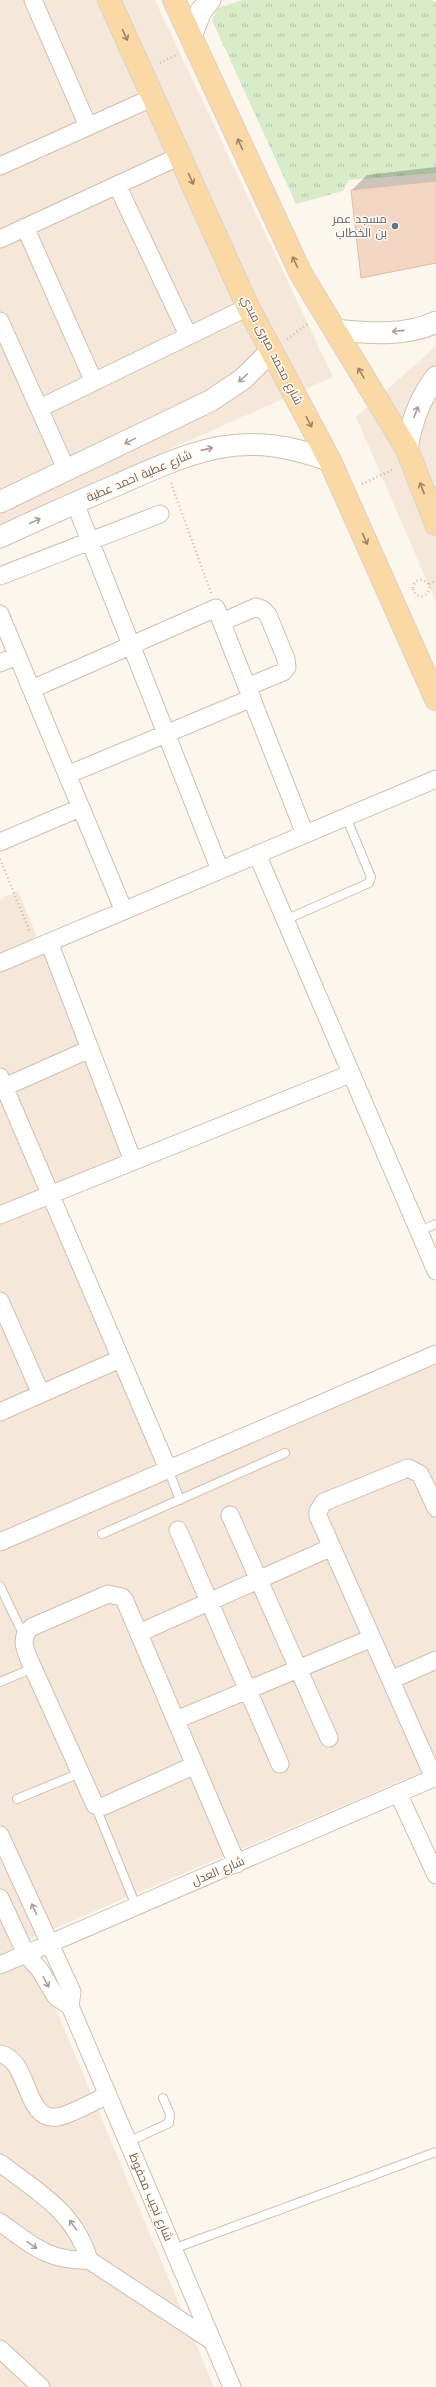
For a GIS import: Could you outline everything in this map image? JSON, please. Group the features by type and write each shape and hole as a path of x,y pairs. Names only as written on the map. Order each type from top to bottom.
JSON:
{"main road":[{"name":"شارع محمد صبرى مبدي","path":"109,0 248,307 330,461 436,700"},
{"path":"174,0 301,274 409,455 436,524"}],"street":[{"path":"33,0 88,126"},
{"path":"193,41 198,17 210,0"},
{"path":"0,166 154,97"},
{"path":"0,239 180,156"},
{"path":"117,185 188,336"},
{"path":"24,227 94,382"},
{"path":"40,408 248,307"},
{"path":"0,321 67,471"},
{"path":"335,330 378,333 406,330 436,322"},
{"path":"0,502 210,401 243,379 271,351"},
{"path":"409,455 409,433 420,402 436,377"},
{"name":"شارع عطية احمد عطية","path":"0,538 164,464 204,450 246,444 289,448 330,461"},
{"path":"75,503 220,870"},
{"path":"0,576 160,514"},
{"path":"32,689 132,645 219,615 256,608 262,609 268,615 286,659 286,667 283,672 249,693 166,733 67,775"},
{"path":"0,614 124,910"},
{"path":"219,615 305,834"},
{"path":"0,663 17,656"},
{"path":"0,963 436,779"},
{"path":"0,842 80,808"},
{"path":"257,854 350,1074 436,1271"},
{"path":"43,945 90,1049 133,1161"},
{"path":"90,1049 1,1084 168,1469"},
{"path":"0,1215 350,1074"},
{"path":"0,1301 5,1324 41,1394"},
{"path":"0,1542 436,1354"},
{"path":"0,1412 120,1359"},
{"path":"435,1501 420,1474 408,1468 329,1500 321,1506 318,1516 435,1777"},
{"path":"230,1515 329,1738"},
{"path":"178,1530 280,1764"},
{"path":"139,1633 332,1547"},
{"path":"195,1765 104,1806 95,1804 33,1668 24,1645 24,1637 32,1627 113,1593 122,1597 139,1633 176,1720 237,1864"},
{"path":"176,1720 372,1638"},
{"path":"391,1680 436,1660"},
{"name":"شارع العدل","path":"0,1965 237,1864 435,1777"},
{"path":"398,1793 436,1875"},
{"name":"شارع نجيب محفوظ","path":"0,1835 72,1992 70,2006 232,2387"},
{"name":"شارع نجيب محفوظ","path":"0,1898 26,1954 40,1970 56,1997 70,2006"},
{"path":"0,2054 14,2061 36,2108 45,2115 58,2117 108,2095"},
{"path":"0,2163 66,2215 80,2236 89,2260"},
{"path":"0,2222 41,2252 64,2260 89,2260 212,2341"},
{"path":"0,2349 41,2387"}],"lane":[{"path":"285,920 369,883 371,876 346,817"},
{"path":"419,1231 436,1224"},
{"path":"102,1534 285,1453"},
{"path":"168,1469 180,1500"},
{"path":"0,1586 24,1637"},
{"path":"0,1682 33,1668"},
{"path":"17,1799 80,1773"},
{"path":"95,1804 136,1906"},
{"path":"128,2142 169,2122 170,2114 163,2098"},
{"path":"173,2248 436,2152"}],"path":[{"path":"142,72 193,41"},
{"path":"271,351 324,312"},
{"path":"344,492 409,455"},
{"path":"164,464 219,615"},
{"path":"423,579 429,584 429,589 424,596 416,595 413,592 413,584 415,581 423,579"},
{"path":"429,584 436,581"},
{"path":"0,858 43,945"}],"shaded area":[{"path":"0,0 155,0 333,377 0,524"},
{"path":"436,346 436,602 356,417"},
{"path":"18,891 131,1166 56,1200 178,1476 436,1363 436,1766 27,1940 214,2387 0,2387 0,899"}],"green space":[{"path":"242,0 431,0 436,2 436,173 349,180 343,191 296,204 212,20 218,8"}],"building":[{"name":"مسجد عمر بن الخطاب","path":"436,181 436,263 361,278 351,190"}],"place":[{"name":"مسجد عمر بن الخطاب","path":"395,226"}]}
